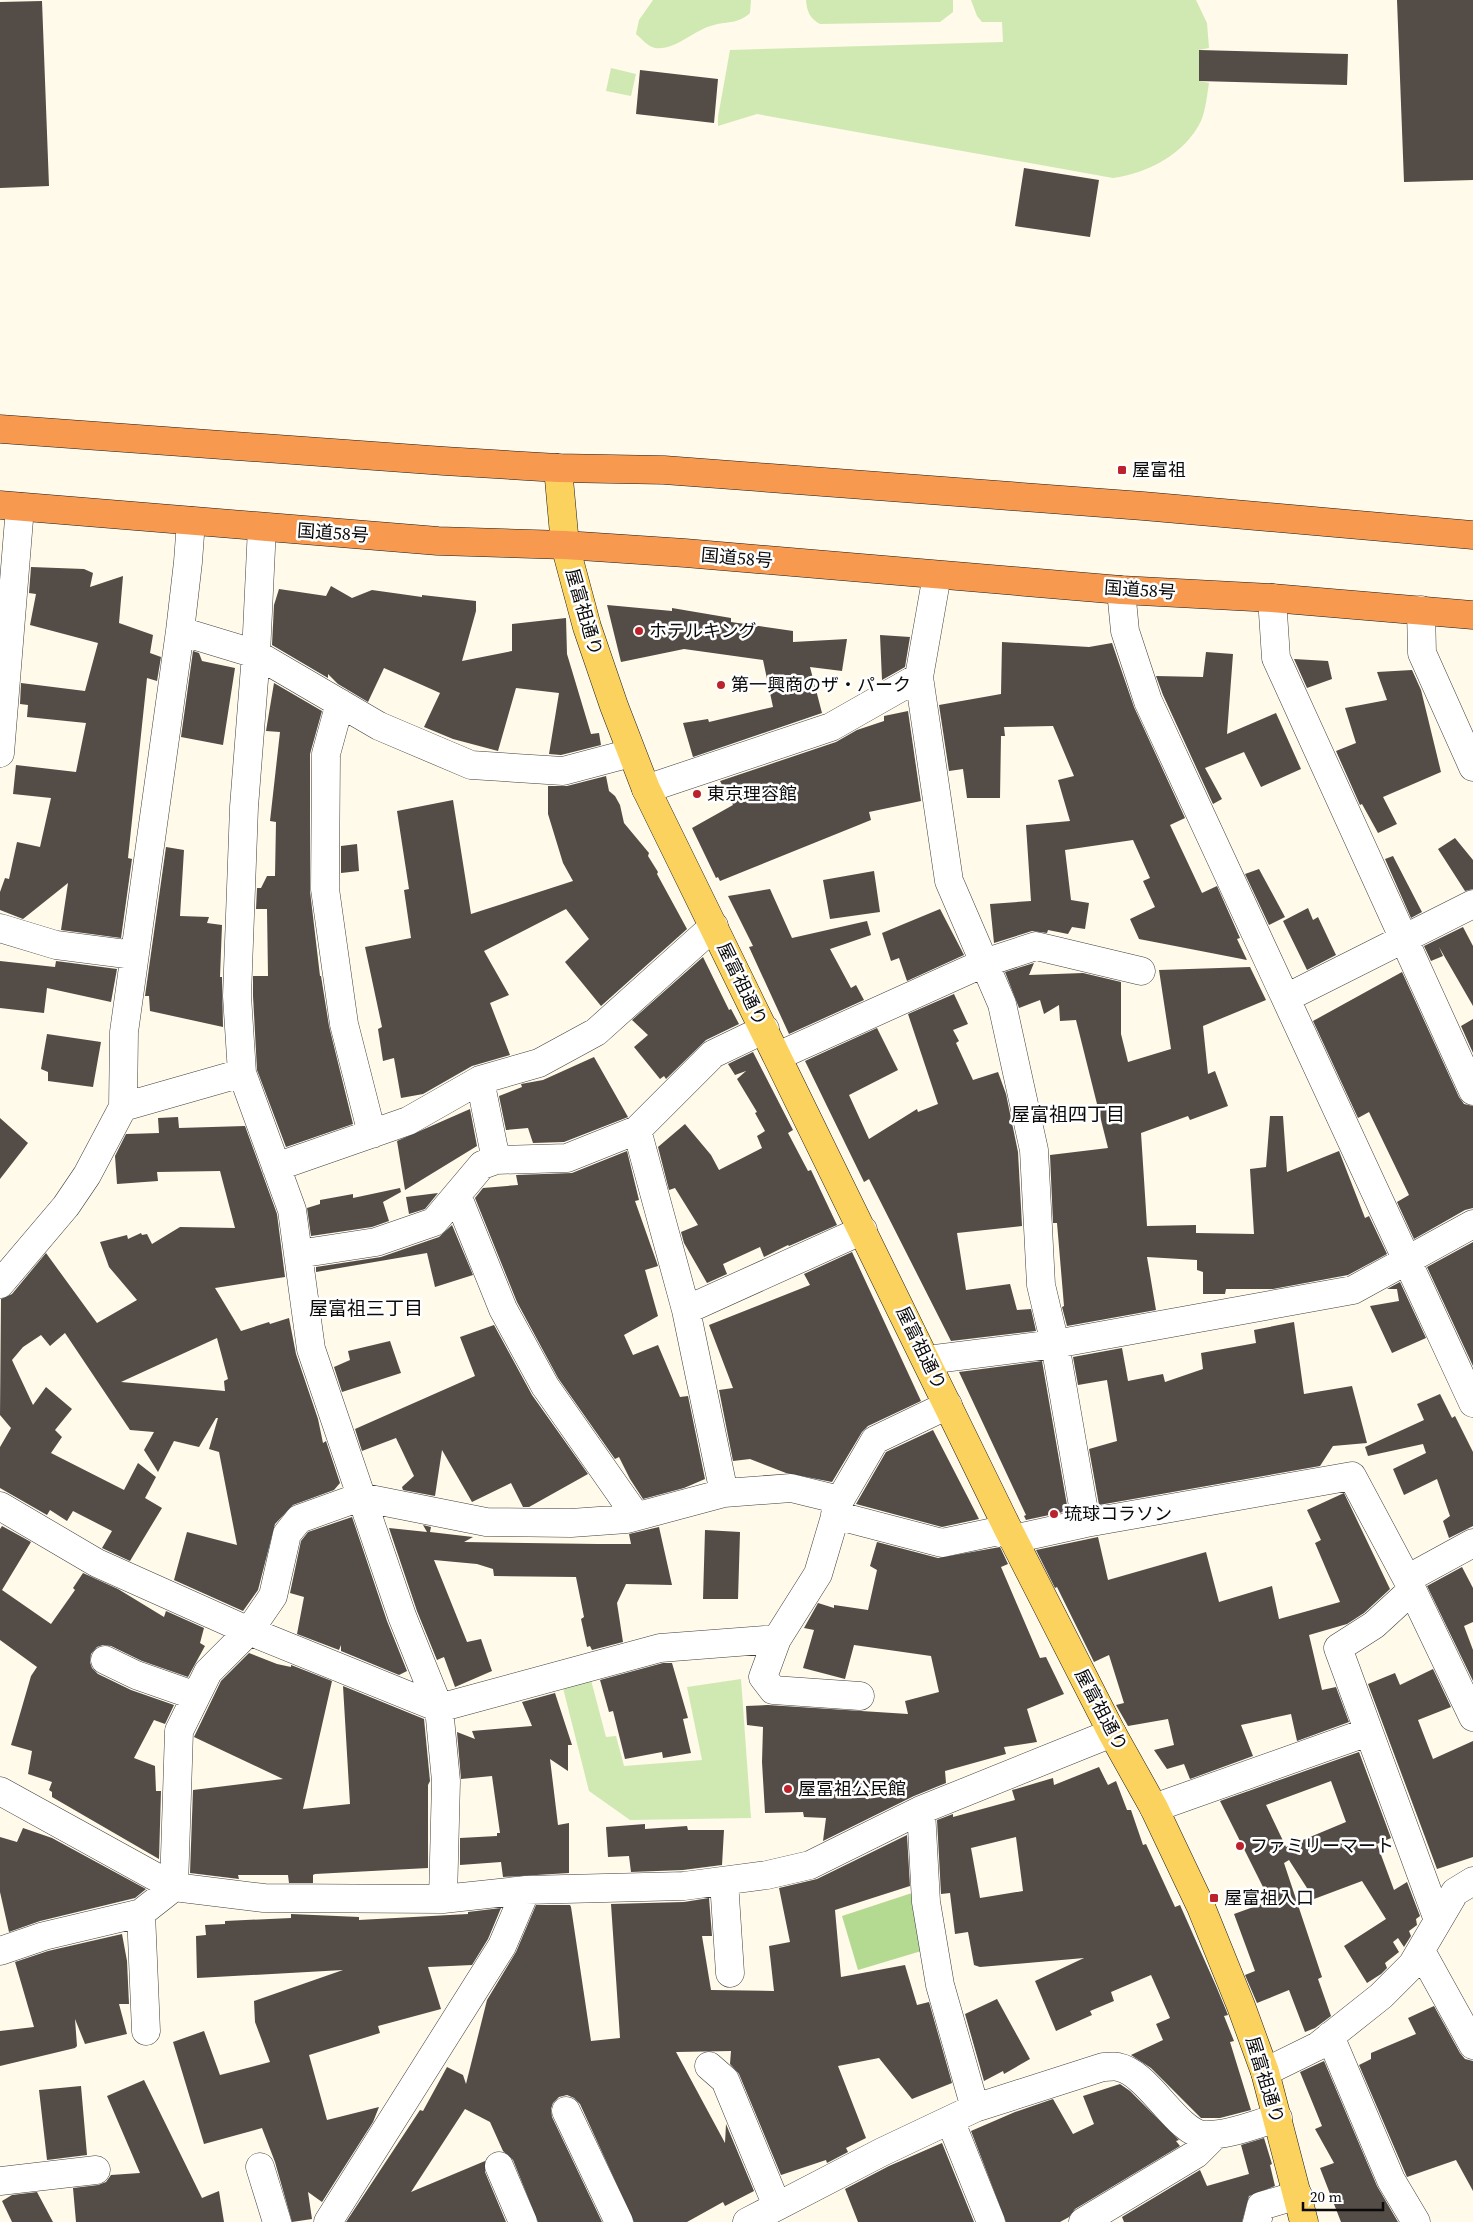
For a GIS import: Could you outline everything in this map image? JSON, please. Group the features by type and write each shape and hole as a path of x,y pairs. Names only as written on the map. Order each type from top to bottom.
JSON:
{"highway":[{"path":"0,429 558,468 664,470 1143,506 1473,535"},
{"name":"国道58号","path":"10,506 262,528 438,541 565,545 1121,590 1272,598 1473,615"}],"main road":[{"name":"屋富祖通り","path":"558,468 565,545 587,627 631,753 646,789 1011,1534 1112,1733 1154,1808 1201,1907 1242,2006 1265,2072 1304,2222"}],"street":[{"path":"0,753 10,506"},
{"path":"0,1284 66,1206 87,1175 123,1107 124,1032 180,631 191,521"},
{"path":"262,528 256,654 244,807 240,906 237,996 242,1074 292,1210 311,1349 402,1616 439,1708 446,1781 442,1899"},
{"path":"937,575 919,677 949,881 1002,1004 1034,1150 1041,1285 1055,1344 1086,1523"},
{"path":"1121,590 1125,631 1148,701 1473,1403"},
{"path":"1272,598 1276,658 1473,1091"},
{"path":"1421,610 1422,652 1473,767"},
{"path":"180,631 256,654 379,726 471,765 563,771 631,753"},
{"path":"646,789 831,727 919,677"},
{"path":"340,703 326,754 326,889 344,1024 372,1134"},
{"path":"1286,998 1473,904"},
{"path":"276,1167 408,1120 480,1080 539,1063 596,1032 714,926"},
{"path":"0,928 56,945 134,955"},
{"path":"778,1056 984,963 1036,946 1142,971"},
{"path":"298,1254 376,1242 434,1222 482,1166 496,1160 567,1158 637,1130 713,1054 765,1029"},
{"path":"123,1107 242,1074"},
{"path":"480,1080 496,1160"},
{"path":"637,1130 686,1310 724,1493"},
{"path":"457,1195 503,1309 541,1378 636,1516"},
{"path":"927,1360 1055,1344 1353,1290 1473,1224"},
{"path":"686,1310 863,1230"},
{"path":"860,1696 773,1690 763,1677 777,1639 818,1574 838,1508 875,1440 948,1405"},
{"path":"0,1951 44,1936 141,1913 174,1887 179,1730 208,1672 249,1631 273,1596 287,1534 293,1526 299,1519 360,1497 486,1522 571,1523 636,1516 724,1493 791,1488 838,1508 942,1543 1086,1523 1352,1476 1409,1584 1473,1717"},
{"path":"0,1506 97,1563 249,1631 439,1708 660,1648 777,1639"},
{"path":"1438,1920 1338,1648 1374,1625 1409,1584 1473,1543"},
{"path":"105,1660 136,1675 196,1696"},
{"path":"1154,1808 1368,1732"},
{"path":"0,1791 174,1887 264,1898 442,1899 526,1890 684,1886 767,1875 810,1865 921,1810 1112,1733"},
{"path":"921,1810 926,1902 940,1985 975,2108"},
{"path":"724,1881 730,1974"},
{"path":"1265,2072 1318,2046 1381,1996 1412,1965 1454,1892 1473,1881"},
{"path":"328,2222 502,1946 526,1890"},
{"path":"141,1913 146,2031"},
{"path":"1420,1951 1473,2045"},
{"path":"1330,2036 1391,2180 1416,2222"},
{"path":"709,2066 725,2080 760,2217 975,2108 1103,2067 1119,2067 1133,2073 1189,2129 1201,2135 1215,2135 1278,2118"},
{"path":"566,2111 619,2222"},
{"path":"950,2120 991,2222"},
{"path":"1083,2222 1196,2154 1215,2135"},
{"path":"499,2166 523,2222"},
{"path":"260,2167 277,2222"},
{"path":"0,2181 96,2170"},
{"path":"1257,2222 1261,2206 1298,2195"}],"green space":[{"path":"653,0 751,0 750,13 746,17 733,22 707,27 670,46 655,48 636,34 639,20"},
{"path":"806,0 953,0 953,12 940,22 820,24 809,14"},
{"path":"971,0 1196,0 1207,23 1209,48 1199,50 1199,81 1209,83 1201,121 1185,143 1164,160 1139,172 1113,178 757,114 718,126 730,50 1003,42 1002,22 982,22 977,16"},
{"path":"611,68 636,74 631,96 606,91"},
{"path":"741,1679 751,1818 630,1820 589,1791 563,1688 591,1680 606,1737 616,1736 624,1766 702,1760 687,1687"},
{"path":"918,1891 928,1949 858,1970 842,1916"}],"building":[{"path":"1397,0 1473,0 1473,180 1404,182"},
{"path":"42,1 49,186 0,188 0,2"},
{"path":"1199,50 1348,54 1347,85 1199,81"},
{"path":"640,70 718,79 714,123 636,114"},
{"path":"1024,168 1099,180 1090,237 1015,226"},
{"path":"31,567 84,569 93,573 90,587 123,576 119,623 153,635 150,653 161,657 157,681 147,678 128,858 132,859 121,938 61,930 68,883 23,919 0,910 0,892 5,878 9,879 17,842 40,847 51,798 13,794 16,765 76,772 86,723 27,717 28,705 20,704 21,683 85,691 98,643 30,625 36,594 29,593"},
{"path":"331,586 352,598 372,590 422,597 422,595 476,601 476,611 462,661 512,651 512,624 566,618 567,654 591,734 599,733 601,745 561,755 549,754 559,693 516,688 498,751 453,739 424,727 440,693 384,668 368,702 338,684 328,674 328,678 272,645 274,605 279,589 326,596"},
{"path":"607,605 672,611 672,608 731,618 731,622 793,631 793,642 847,639 842,671 810,667 822,713 693,757 683,723 708,719 709,722 773,707 763,660 684,649 621,662"},
{"path":"880,635 910,637 905,667 882,680"},
{"path":"1002,642 1089,647 1112,643 1134,707 1185,818 1170,825 1202,893 1217,886 1240,938 1237,939 1247,960 1139,939 1130,919 1155,907 1143,881 1150,878 1133,840 1065,850 1071,900 1089,903 1085,929 1072,927 1068,934 1048,930 1047,933 1032,931 994,943 990,904 1031,901 1026,825 1070,821 1058,780 1074,776 1053,726 1004,727 1005,736 1001,736 1000,798 967,798 963,769 949,771 939,705 1001,694"},
{"path":"193,651 199,653 202,661 235,668 223,745 181,737"},
{"path":"1206,652 1233,654 1227,734 1276,713 1301,769 1261,787 1244,752 1205,768 1222,799 1213,804 1156,676 1203,677"},
{"path":"1294,659 1328,661 1332,679 1307,688"},
{"path":"1412,670 1421,690 1441,772 1383,797 1397,824 1378,833 1362,804 1360,805 1336,751 1356,743 1345,708 1387,700 1377,672"},
{"path":"274,683 322,711 310,754 310,891 320,976 329,1026 353,1124 286,1147 257,1070 253,996 253,976 268,976 267,909 256,909 257,888 261,888 267,876 275,876 276,822 270,821 280,732 266,731"},
{"path":"908,711 921,801 869,812 871,820 720,881 718,877 716,878 692,828 733,805 720,781 836,742 857,730 884,721 884,716"},
{"path":"606,776 609,791 615,796 620,805 624,823 649,853 648,856 658,872 657,874 687,929 601,1006 565,962 589,939 566,909 484,951 509,995 490,1003 510,1055 472,1066 423,1094 401,1098 394,1058 383,1061 378,1029 382,1027 365,947 411,938 404,890 409,889 397,811 453,800 471,914 573,881 563,863 548,814 548,786 567,786"},
{"path":"1455,838 1473,860 1473,889 1465,891 1438,849"},
{"path":"357,844 359,871 341,873 341,846"},
{"path":"166,847 184,850 180,916 209,917 207,923 222,925 220,977 222,977 223,1027 150,1011 149,996 145,996"},
{"path":"1393,856 1422,912 1411,918 1385,859"},
{"path":"1259,869 1285,917 1269,925 1245,874"},
{"path":"874,871 880,912 830,919 823,880"},
{"path":"770,889 792,938 867,921 871,935 830,949 851,988 856,985 864,1000 789,1034 749,947 753,946 728,896"},
{"path":"1308,908 1313,920 1318,917 1336,955 1307,970 1283,921"},
{"path":"940,909 964,955 907,981 899,958 891,961 882,933"},
{"path":"1463,927 1473,946 1473,1006 1439,947 1443,956 1431,961 1424,946"},
{"path":"703,957 729,1010 731,1009 739,1024 706,1040 666,1079 664,1076 660,1079 634,1047 648,1035 632,1020"},
{"path":"0,961 55,967 56,961 117,969 111,1002 47,988 44,1013 0,1008"},
{"path":"1034,963 1029,975 1083,973 1121,982 1121,1034 1128,1062 1171,1049 1159,970 1250,967 1266,1000 1203,1026 1208,1074 1215,1071 1228,1106 1190,1120 1188,1116 1141,1133 1147,1226 1196,1225 1196,1233 1254,1234 1250,1169 1266,1167 1270,1116 1283,1116 1287,1172 1339,1151 1365,1218 1369,1216 1387,1254 1348,1275 1273,1289 1226,1289 1225,1294 1203,1294 1203,1272 1197,1270 1197,1260 1147,1257 1156,1310 1067,1326 1062,1307 1064,1306 1057,1223 1053,1223 1050,1155 1108,1148 1076,1020 1060,1021 1059,1005 1044,1014 1040,1000 1019,1008 1005,972"},
{"path":"1402,972 1459,1097 1464,1104 1473,1106 1473,1208 1465,1210 1414,1239 1397,1202 1409,1195 1369,1112 1358,1118 1313,1021"},
{"path":"954,994 968,1024 953,1030 959,1041 956,1043 973,1080 998,1072 1006,1094 1018,1152 1022,1226 957,1233 966,1290 1010,1284 1017,1310 1031,1309 1036,1331 951,1341 869,1179 864,1182 805,1061 877,1028 898,1070 849,1095 869,1139 917,1109 918,1112 938,1104 908,1014"},
{"path":"1473,1019 1473,1053 1461,1026"},
{"path":"47,1034 101,1042 93,1087 48,1081 48,1072 41,1069"},
{"path":"753,1052 793,1130 788,1133 808,1171 811,1170 837,1225 764,1257 760,1247 723,1264 727,1274 707,1283 684,1243 681,1232 698,1225 675,1188 669,1190 658,1147 685,1124 711,1155 719,1170 762,1148 757,1136 765,1131 755,1113 757,1112 737,1079 746,1071 735,1075 728,1064"},
{"path":"594,1057 628,1117 564,1142 533,1143 528,1128 506,1130 499,1096 522,1087 521,1084 543,1080"},
{"path":"470,1109 477,1146 405,1190 397,1141"},
{"path":"178,1117 179,1128 245,1126 277,1214 285,1277 215,1288 241,1331 289,1318 296,1354 318,1419 323,1443 326,1441 340,1483 334,1490 293,1505 275,1524 258,1590 243,1611 174,1580 187,1532 237,1545 219,1452 209,1449 218,1418 216,1418 199,1447 174,1441 158,1472 144,1450 154,1432 130,1430 65,1333 50,1346 41,1335 23,1347 12,1360 33,1405 46,1387 72,1409 55,1430 62,1437 51,1453 124,1490 138,1463 156,1477 145,1498 162,1508 130,1561 102,1548 112,1531 73,1511 67,1521 50,1510 47,1515 0,1488 0,1447 11,1428 0,1415 1,1299 12,1294 46,1253 97,1323 137,1300 109,1267 100,1242 127,1235 128,1239 141,1233 142,1235 147,1234 152,1244 180,1227 235,1228 220,1171 157,1172 158,1181 117,1184 115,1156 126,1134 159,1133 158,1118","holes":["217,1338 228,1379 224,1381 225,1391 121,1382"]},
{"path":"0,1118 28,1143 0,1179"},
{"path":"627,1151 639,1200 635,1201 658,1266 645,1270 658,1316 624,1335 633,1355 658,1345 680,1397 688,1396 705,1479 684,1488 643,1499 619,1457 615,1459 558,1378 517,1302 475,1198 483,1188 518,1185 516,1175 572,1173"},
{"path":"400,1188 401,1192 383,1202 389,1221 372,1227 311,1236 307,1208 320,1204 320,1200 353,1194 353,1198"},
{"path":"438,1193 425,1209 409,1214 406,1197"},
{"path":"452,1225 473,1275 435,1287 427,1253 316,1272 316,1267 381,1257 439,1237"},
{"path":"1473,1242 1473,1366 1427,1267"},
{"path":"852,1252 921,1401 868,1426 862,1432 832,1482 786,1473 750,1459 733,1461 719,1390 733,1388 709,1325 810,1285 804,1274"},
{"path":"1400,1282 1426,1338 1392,1353 1370,1306 1399,1301 1397,1289 1387,1289"},
{"path":"1294,1322 1304,1394 1352,1386 1367,1443 1333,1446 1320,1466 1099,1505 1089,1449 1117,1441 1107,1380 1078,1385 1073,1357 1122,1348 1128,1381 1163,1374 1165,1382 1203,1369 1201,1353 1256,1343 1254,1330"},
{"path":"494,1325 532,1395 588,1474 529,1507 523,1507 511,1483 472,1502 442,1450 435,1496 403,1490 402,1487 414,1476 396,1438 362,1451 355,1429 475,1376 460,1337"},
{"path":"390,1341 401,1373 342,1392 334,1367 350,1360 348,1351"},
{"path":"1042,1361 1068,1511 1026,1520 1024,1516 1026,1515 959,1372"},
{"path":"1440,1394 1452,1418 1455,1416 1473,1452 1473,1526 1449,1538 1443,1521 1450,1516 1437,1479 1404,1495 1393,1469 1426,1453 1423,1444 1368,1456 1365,1447 1424,1420 1417,1404"},
{"path":"933,1430 979,1519 942,1527 856,1504 886,1452"},
{"path":"1344,1493 1390,1589 1364,1613 1347,1624 1309,1635 1322,1690 1336,1687 1349,1722 1297,1741 1291,1714 1241,1725 1253,1756 1190,1779 1184,1764 1167,1769 1154,1750 1174,1745 1168,1719 1128,1726 1116,1705 1124,1703 1109,1655 1094,1662 1057,1587 1055,1588 1036,1550 1098,1537 1108,1580 1206,1552 1219,1602 1272,1586 1279,1619 1340,1602 1315,1543 1321,1540 1307,1510"},
{"path":"352,1517 387,1621 407,1671 399,1675 341,1651 341,1645 339,1650 297,1634 304,1597 290,1593 301,1541 308,1532"},
{"path":"423,1525 431,1527 430,1532 473,1537 464,1542 598,1544 631,1544 629,1534 659,1527 672,1585 626,1584 617,1603 623,1642 592,1650 590,1646 587,1647 581,1619 584,1617 576,1577 494,1576 493,1569 477,1564 434,1560 467,1642 481,1639 492,1671 455,1687 444,1657 437,1660 417,1611 389,1528 427,1532"},
{"path":"2,1526 31,1542 2,1590 51,1624 75,1590 73,1588 83,1573 118,1589 164,1617 166,1611 204,1628 200,1643 205,1646 188,1677 142,1661 111,1646 103,1645 97,1647 91,1654 90,1662 92,1668 98,1674 131,1690 174,1705 165,1724 154,1720 134,1758 155,1766 156,1791 161,1791 159,1859 52,1797 52,1792 49,1790 52,1782 28,1774 32,1751 11,1745 31,1676 37,1667 0,1640 0,1529"},
{"path":"705,1530 740,1532 738,1599 703,1599"},
{"path":"877,1542 938,1558 1000,1547 1008,1564 1001,1567 1040,1658 1046,1657 1064,1694 1027,1709 1037,1742 1004,1747 1006,1754 945,1771 946,1783 914,1796 823,1841 826,1818 804,1817 803,1812 765,1813 762,1762 763,1727 747,1725 746,1706 768,1705 908,1714 905,1701 939,1692 931,1656 854,1645 845,1679 803,1668 814,1630 804,1628 818,1603 834,1608 834,1605 868,1610 877,1570 870,1566"},
{"path":"1462,1567 1473,1588 1473,1622 1464,1626 1473,1650 1473,1681 1427,1586"},
{"path":"249,1653 277,1664 291,1667 291,1665 332,1681 303,1809 350,1804 343,1686 424,1719 430,1781 428,1785 428,1868 315,1874 313,1875 313,1883 289,1883 288,1875 238,1875 239,1879 190,1873 193,1790 283,1779 194,1737 221,1681"},
{"path":"663,1663 672,1663 688,1718 683,1719 691,1753 663,1758 662,1752 625,1759 613,1711 609,1712 600,1680"},
{"path":"1433,1669 1451,1707 1418,1720 1433,1759 1473,1741 1473,1857 1437,1869 1368,1684 1395,1673 1400,1685"},
{"path":"555,1693 572,1745 568,1745 568,1771 550,1759 558,1825 569,1823 569,1873 503,1877 501,1862 460,1865 460,1838 497,1836 497,1833 500,1833 492,1776 461,1779 457,1732 475,1739 472,1731 532,1726 522,1702"},
{"path":"1359,1752 1391,1838 1377,1844 1394,1890 1407,1882 1420,1916 1416,1919 1417,1925 1409,1931 1411,1936 1404,1947 1398,1938 1393,1942 1399,1952 1385,1963 1387,1968 1381,1974 1367,1983 1344,1946 1386,1919 1362,1881 1314,1899 1289,1860 1284,1863 1322,1977 1318,1979 1331,2016 1315,2028 1305,2032 1289,1990 1257,2003 1245,1975 1255,1971 1234,1914 1270,1901 1220,1801","holes":["1331,1781 1346,1822 1286,1847 1266,1805"]},
{"path":"1099,1767 1108,1785 1116,1781 1127,1810 1131,1810 1143,1845 1146,1844 1175,1907 1180,1905 1228,2015 1224,2016 1234,2041 1230,2042 1251,2110 1220,2118 1201,2118 1151,2068 1131,2055 1163,2040 1156,2024 1170,2018 1151,1975 1111,1992 1114,2001 1090,2011 1092,2015 1056,2031 1035,1981 1084,1958 980,1967 974,1965 968,1932 955,1934 950,1893 941,1894 937,1820 953,1814 953,1817 1015,1800 1012,1790 1053,1778 1054,1785","holes":["1016,1837 1023,1891 980,1898 971,1848"]},
{"path":"645,1824 645,1829 687,1826 688,1830 724,1830 722,1865 683,1870 631,1872 629,1856 608,1857 606,1827"},
{"path":"23,1828 52,1838 146,1889 135,1898 40,1921 9,1932 0,1892 0,1837 17,1842"},
{"path":"907,1835 910,1886 835,1910 841,1977 905,1965 917,2005 929,2002 952,2083 912,2099 879,2058 838,2066 866,2138 846,2148 848,2152 827,2163 826,2160 781,2175 739,2074 730,2064 731,2051 676,2052 725,2143 726,2124 754,2191 725,2206 723,2202 687,2222 634,2222 580,2104 574,2098 567,2095 559,2097 553,2103 551,2109 552,2117 602,2222 538,2222 513,2160 503,2151 490,2122 465,2109 411,2192 485,2161 485,2172 506,2222 346,2222 420,2110 423,2111 447,2067 463,2075 466,2084 487,2000 516,1952 536,1905 570,1905 591,2041 620,2038 611,1904 684,1902 709,1898 712,1936 702,1936 711,1990 774,1991 769,1946 790,1942 779,1888 817,1879"},
{"path":"501,1908 488,1939 472,1965 428,1967 441,2009 378,2026 380,2033 309,2055 327,2120 379,2107 373,2122 322,2202 308,2192 312,2219 292,2222 275,2162 262,2128 204,2144 173,2042 204,2031 220,2075 270,2062 255,2022 254,2001 343,1970 197,1978 196,1936 206,1935 205,1925 225,1924 225,1921 291,1918 291,1914 359,1917 359,1920 468,1914 468,1912"},
{"path":"122,1934 127,1961 129,2004 119,2004 127,2034 85,2044 75,2019 77,2046 75,2048 0,2066 0,2031 34,2027 15,1962 48,1951"},
{"path":"997,1999 1030,2059 1004,2074 1003,2071 984,2081 965,2014"},
{"path":"1434,2006 1460,2053 1465,2059 1473,2061 1473,2191 1456,2160 1407,2177 1359,2065 1371,2059 1371,2053 1416,2034 1408,2018"},
{"path":"1324,2061 1377,2186 1398,2222 1341,2222 1320,2168 1334,2163 1315,2129 1322,2126 1300,2072"},
{"path":"144,2080 202,2198 219,2191 224,2222 76,2222 73,2188 98,2185 106,2182 111,2175 140,2173 107,2096"},
{"path":"1120,2084 1130,2091 1179,2140 1176,2141 1180,2146 1075,2209 1069,2217 1060,2222 1006,2222 971,2131 1015,2112 1053,2099 1073,2134 1094,2124 1083,2096"},
{"path":"81,2086 87,2155 47,2160 39,2090"},
{"path":"1264,2138 1272,2164 1270,2165 1275,2186 1249,2196 1242,2222 1124,2222 1122,2217 1200,2170 1207,2186 1249,2174 1241,2145"},
{"path":"942,2143 974,2222 858,2222 845,2189 889,2166"},
{"path":"37,2192 53,2222 12,2222 2,2201 12,2195"}],"place":[{"name":"屋富祖","path":"1122,470"},
{"name":"ホテルキング","path":"639,631"},
{"name":"第一興商のザ・パーク","path":"721,685"},
{"name":"東京理容館","path":"697,794"},
{"name":"琉球コラソン","path":"1054,1514"},
{"name":"屋冨祖公民館","path":"788,1789"},
{"name":"ファミリーマート","path":"1240,1846"},
{"name":"屋富祖入口","path":"1214,1898"}],"district":[{"name":"屋富祖四丁目","path":"1068,1114"},
{"name":"屋富祖三丁目","path":"366,1308"}]}
